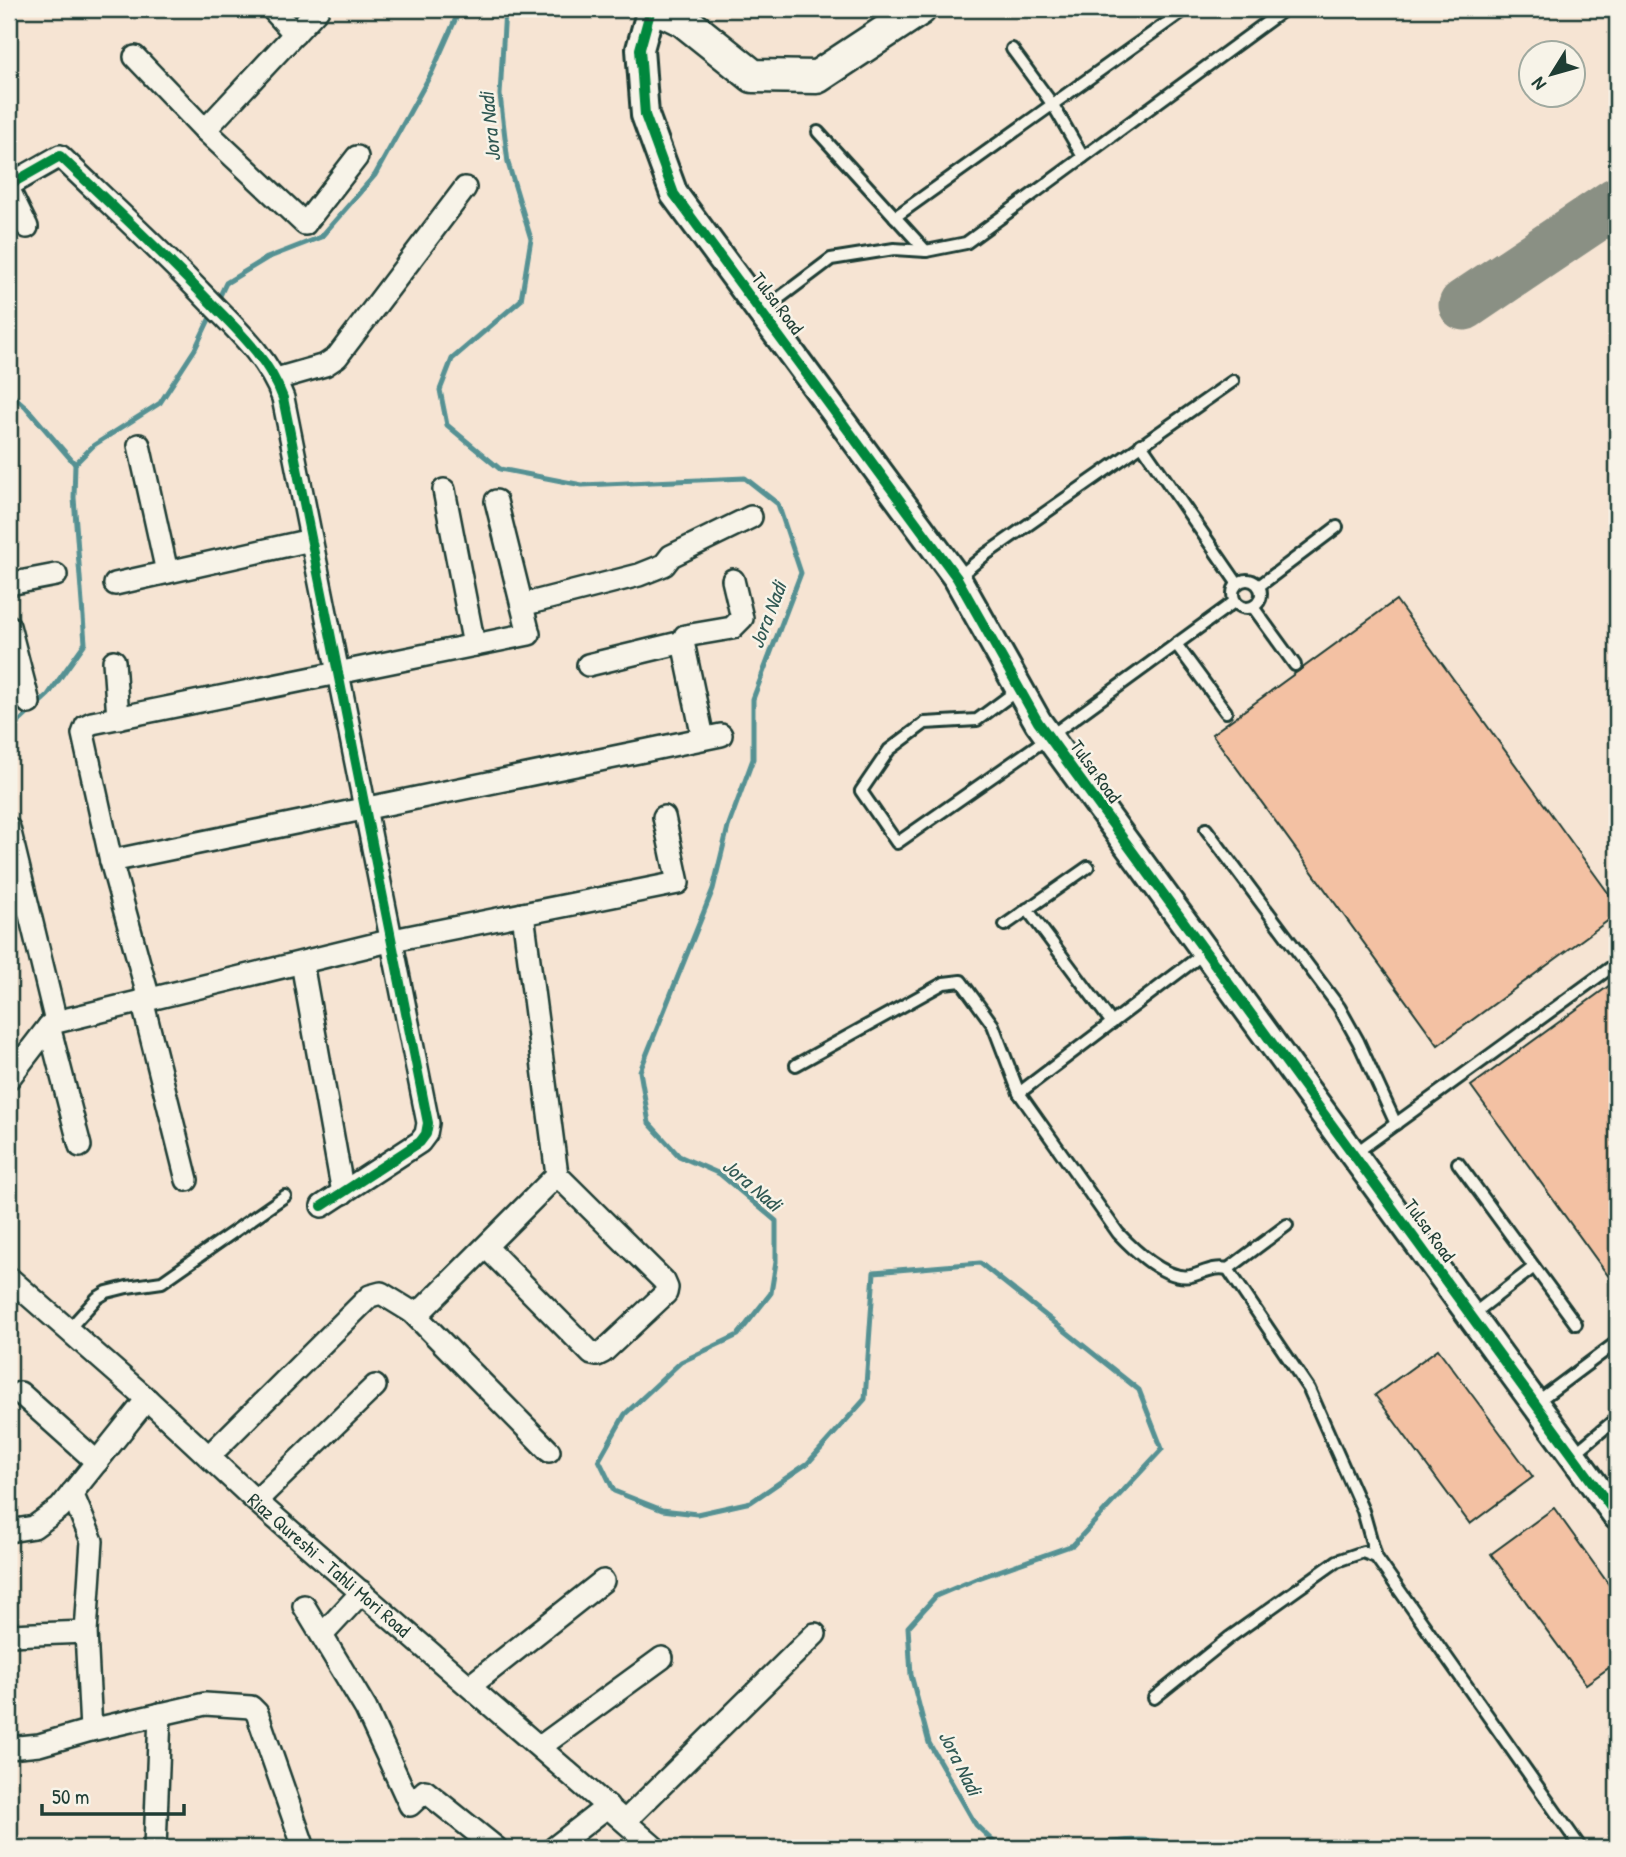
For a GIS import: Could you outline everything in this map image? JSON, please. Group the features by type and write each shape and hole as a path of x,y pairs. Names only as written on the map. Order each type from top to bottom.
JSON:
{"main road":[{"path":"660,9 683,20 753,76 817,77 920,9"}],"street":[{"path":"272,9 295,34"},
{"path":"205,130 318,9"},
{"name":"Tulsa Road","path":"651,9 640,49 645,115 674,194 957,578 1049,737 1617,1516"},
{"path":"135,57 205,130 305,224 357,157"},
{"path":"27,227 9,188 60,156 174,265 257,351 276,379 282,398 428,1123 426,1134 420,1142 322,1206"},
{"path":"276,379 325,365 337,357 465,188"},
{"path":"139,445 167,572"},
{"path":"444,490 474,645"},
{"path":"187,1180 111,861 83,734 86,726 529,634 496,501"},
{"path":"522,605 639,575 664,565 671,556 751,517"},
{"path":"115,584 311,540"},
{"path":"9,584 56,575"},
{"path":"111,861 712,737 682,642 685,636 732,628 739,624 742,618 733,580"},
{"path":"9,626 29,703"},
{"path":"588,665 682,642"},
{"path":"114,661 118,718"},
{"path":"9,1078 52,1024 393,940 678,883 664,817"},
{"path":"9,828 80,1146"},
{"path":"486,1247 592,1354 603,1352 666,1293 664,1281 557,1175 523,914"},
{"path":"302,963 342,1193"},
{"path":"412,1312 424,1308 557,1175"},
{"name":"Riaz Qureshi - Tahli Mori Road","path":"9,1278 147,1399 256,1501 655,1848"},
{"path":"209,1456 370,1296 381,1293 412,1312 549,1451"},
{"path":"256,1501 375,1386"},
{"path":"20,1392 97,1462"},
{"path":"9,1531 34,1527 60,1508 147,1399"},
{"path":"72,1493 92,1541 86,1632 91,1730"},
{"path":"470,1686 603,1581"},
{"path":"323,1635 362,1592"},
{"path":"304,1606 366,1709 410,1805 425,1791 496,1848"},
{"path":"9,1635 86,1632"},
{"path":"625,1821 815,1634"},
{"path":"540,1747 662,1658"},
{"path":"9,1748 39,1745 205,1704 243,1704 257,1713 304,1848"},
{"path":"155,1848 160,1714"},
{"path":"554,1848 608,1806"}],"lane":[{"path":"895,217 1186,9"},
{"path":"762,311 831,259 894,249 926,251 966,243 1285,9"},
{"path":"1012,48 1053,105 1083,157"},
{"path":"818,132 926,251"},
{"path":"957,578 985,555 1233,381"},
{"path":"1141,444 1237,583"},
{"path":"1259,586 1337,527"},
{"path":"1247,579 1259,586 1260,599 1253,607 1243,608 1234,602 1232,592 1237,583 1247,579"},
{"path":"1020,689 977,720 925,723 889,750 861,791 897,843 1049,737 1234,602"},
{"path":"1253,607 1294,665"},
{"path":"1176,644 1226,712"},
{"path":"1206,829 1339,1007 1358,1041 1396,1124"},
{"path":"1005,925 1088,867"},
{"path":"1027,909 1112,1023"},
{"path":"1019,1093 1206,951"},
{"path":"1354,1154 1617,963"},
{"path":"796,1065 944,983 961,981 993,1025 1019,1093 1118,1233 1134,1250 1167,1272 1184,1277 1218,1267 1228,1269 1309,1389 1363,1511 1377,1557 1581,1848"},
{"path":"1458,1163 1576,1324"},
{"path":"68,1330 97,1298 107,1292 127,1287 162,1282 285,1196"},
{"path":"1228,1269 1287,1225"},
{"path":"1471,1316 1534,1267"},
{"path":"1534,1404 1617,1342"},
{"path":"1572,1455 1617,1418"},
{"path":"1154,1698 1230,1637 1337,1561 1363,1552 1377,1557"}],"building":[{"path":"1396,600 1617,905 1617,914 1438,1045 1212,734"},
{"path":"1617,980 1617,1288 1471,1086"},
{"path":"1438,1349 1533,1477 1470,1524 1375,1395"},
{"path":"1554,1508 1617,1596 1617,1662 1586,1684 1491,1554"}],"waterway":[{"path":"217,302 226,283 267,258 321,237 375,175 432,72 460,9"},
{"name":"Jora Nadi","path":"505,9 500,95 508,163 531,239 521,300 452,359 440,390 447,425 500,469 582,485 745,478 778,504 801,573 753,699 753,759 728,827 713,889 640,1071 649,1123 679,1156 720,1174 776,1221 776,1262 771,1293 738,1335 681,1362 625,1414 599,1460 614,1491 662,1510 697,1514 751,1502 808,1463 865,1399 874,1272 980,1263 1139,1390 1162,1449 1073,1545 936,1596 908,1627 911,1675 929,1743 976,1825 1000,1848"},
{"path":"9,731 48,695 85,643 74,498 75,464 94,445 160,403 195,349 213,311"},
{"path":"9,392 26,407 75,464"},
{"name":"Jora Nadi","path":"1086,1848 1136,1840 1187,1848"}],"taxiway":[{"path":"1464,305 1617,202"}],"cycle path":[{"path":"651,9 640,49 645,115 674,194 957,578 1038,722 1617,1516"},
{"path":"9,185 60,156 240,332 269,369 283,398 428,1123 426,1134 420,1142 322,1206"}]}
